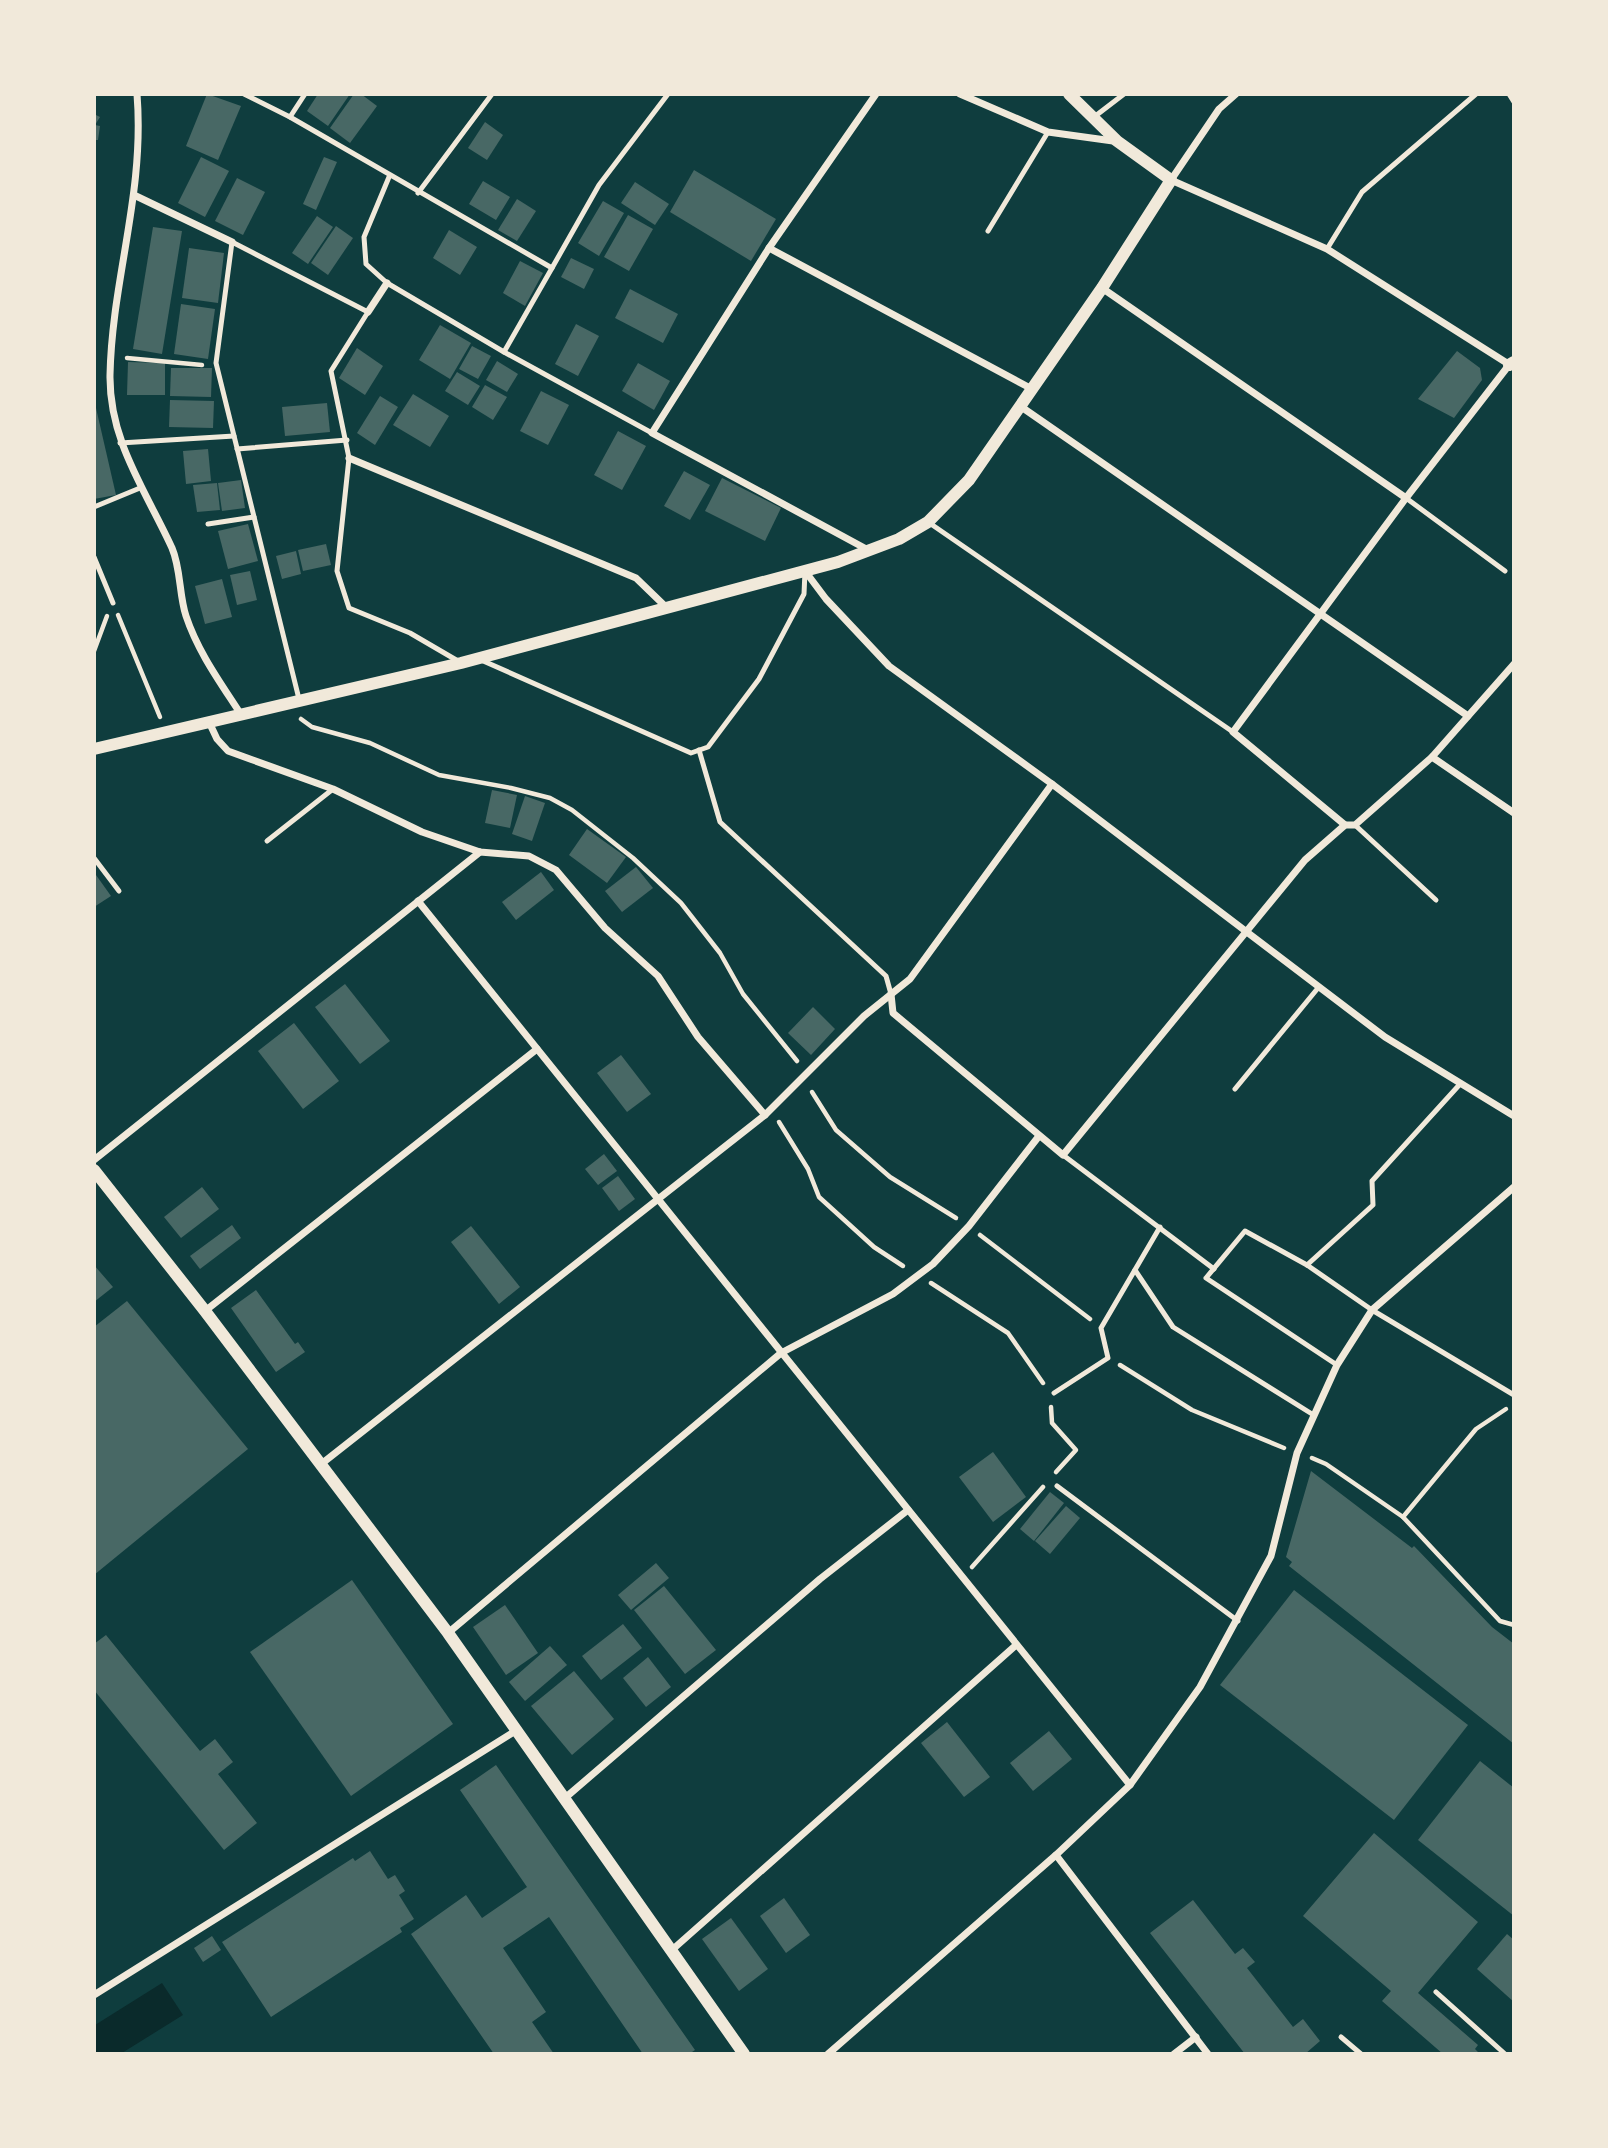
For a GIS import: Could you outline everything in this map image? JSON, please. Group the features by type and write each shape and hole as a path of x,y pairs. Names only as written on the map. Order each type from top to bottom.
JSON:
{"street":[{"path":"137,94 136,196 111,356 113,411 120,443 173,551 185,614 200,652 240,713"},
{"path":"870,551 652,433 769,248 876,94"},
{"path":"960,94 1048,132 1118,141"},
{"path":"1069,94 1092,119 1118,141 1171,180 1327,249 1512,365 1406,498 1233,732 1345,825 1355,825 1432,757 1514,664"},
{"path":"94,749 461,663 805,571 870,551 928,523 969,480 1102,288 1219,109 1236,94"},
{"path":"136,196 232,242"},
{"path":"769,248 1032,389"},
{"path":"368,312 387,283"},
{"path":"1102,288 1406,498"},
{"path":"1020,406 1468,716"},
{"path":"349,458 636,578 666,607"},
{"path":"805,571 826,599 889,666 1052,784 1385,1037 1514,1116"},
{"path":"209,722 217,739 228,751 333,789 422,832 480,852 529,856 556,870 605,928 658,976 698,1037 768,1112"},
{"path":"1432,757 1514,813"},
{"path":"320,1465 768,1112 806,1077 864,1016 910,979 1052,784"},
{"path":"891,994 893,1013 1063,1155 1244,931 1305,860 1345,825"},
{"path":"94,1160 480,852"},
{"path":"418,901 1130,1785"},
{"path":"205,1311 537,1049"},
{"path":"448,1633 781,1353 893,1294 918,1275 969,1226 1039,1136"},
{"path":"94,1170 205,1311 448,1633 744,2053"},
{"path":"828,2053 1056,1855 1130,1785 1200,1687 1238,1621 1271,1556 1297,1453 1312,1414 1337,1365 1372,1310 1514,1186"},
{"path":"565,1798 820,1580 908,1510"},
{"path":"672,1950 1016,1645"},
{"path":"94,1995 517,1730"},
{"path":"1056,1855 1208,2053"},
{"path":"1174,2053 1196,2037"}],"lane":[{"path":"244,94 290,117 389,177 552,268"},
{"path":"290,117 305,94"},
{"path":"418,193 492,94"},
{"path":"504,352 599,185 668,94"},
{"path":"1092,119 1124,94"},
{"path":"1327,249 1362,192 1476,94"},
{"path":"1509,94 1514,102"},
{"path":"988,231 1048,132"},
{"path":"389,177 364,237 366,264 387,283 504,352 652,433"},
{"path":"299,701 217,366 232,242 368,312 331,371 349,458 337,571 349,608 410,633 461,663"},
{"path":"120,443 234,436"},
{"path":"237,449 347,440"},
{"path":"94,507 140,488"},
{"path":"1406,498 1504,571"},
{"path":"208,524 254,517"},
{"path":"928,523 1233,732"},
{"path":"94,557 113,603"},
{"path":"477,658 691,752 699,750 708,747 759,679 804,594 805,571"},
{"path":"699,750 720,822 886,976 891,994"},
{"path":"267,841 333,789"},
{"path":"1355,825 1436,900"},
{"path":"94,858 119,891"},
{"path":"1235,1089 1318,988"},
{"path":"1307,1265 1373,1205 1372,1181 1461,1083"},
{"path":"1063,1155 1214,1269"},
{"path":"1052,1395 1108,1358 1101,1328 1160,1227"},
{"path":"1337,1365 1206,1278 1245,1231 1307,1265 1372,1310 1514,1395"},
{"path":"1135,1270 1173,1327 1312,1414"},
{"path":"1057,1486 1238,1621"},
{"path":"1436,1992 1505,2053"},
{"path":"1341,2036 1361,2053"}],"path":[{"path":"111,356 217,366"},
{"path":"94,651 113,603"},
{"path":"113,603 166,732"},
{"path":"280,705 312,727 370,743 439,775 550,798 572,810 634,858 681,903 720,953 743,994 806,1077 836,1130 890,1177 969,1226 1101,1328"},
{"path":"768,1112 808,1169 818,1197 874,1247 1008,1333 1032,1364 1047,1390"},
{"path":"1108,1358 1192,1410 1326,1464 1403,1517 1500,1621 1514,1625"},
{"path":"962,1578 1076,1450 1052,1423 1052,1395"},
{"path":"1403,1517 1476,1429 1502,1413 1509,1405"}],"water":[{"path":"162,1983 183,2015 122,2053 95,2053 95,2025"}],"building":[{"path":"207,94 241,106 218,160 186,146"},
{"path":"318,94 350,94 328,126 307,111"},
{"path":"354,94 361,94 377,106 350,143 330,128"},
{"path":"94,114 100,117 95,125 100,126 98,140 94,140"},
{"path":"485,122 503,135 487,160 468,148"},
{"path":"201,157 229,171 205,217 178,203"},
{"path":"324,157 337,162 316,210 303,204"},
{"path":"694,170 776,219 751,261 670,212"},
{"path":"237,178 265,192 243,235 215,221"},
{"path":"483,181 510,197 496,220 469,204"},
{"path":"635,182 669,204 655,225 621,203"},
{"path":"517,199 536,211 517,241 498,230"},
{"path":"603,201 624,213 599,256 578,243"},
{"path":"628,215 653,229 629,271 604,257"},
{"path":"317,216 333,227 308,264 292,253"},
{"path":"336,226 353,238 328,275 311,263"},
{"path":"153,227 182,231 162,354 133,349"},
{"path":"449,230 477,247 460,275 433,258"},
{"path":"189,248 224,253 218,303 182,298"},
{"path":"571,258 594,269 584,289 561,277"},
{"path":"520,261 543,273 525,306 503,293"},
{"path":"630,289 678,314 663,343 615,318"},
{"path":"181,304 215,309 208,359 174,354"},
{"path":"576,324 599,336 578,376 555,364"},
{"path":"440,325 471,343 450,379 419,360"},
{"path":"472,346 491,356 478,379 459,369"},
{"path":"357,348 383,366 365,395 339,378"},
{"path":"1457,351 1480,368 1482,380 1454,418 1418,399"},
{"path":"497,361 518,374 507,392 486,380"},
{"path":"128,362 165,363 165,395 127,395"},
{"path":"638,363 670,381 654,410 622,391"},
{"path":"171,368 212,368 211,397 170,396"},
{"path":"457,372 480,386 468,405 445,391"},
{"path":"485,385 507,397 493,420 472,407"},
{"path":"541,391 569,405 548,445 520,431"},
{"path":"413,394 449,416 430,447 393,425"},
{"path":"380,396 398,407 375,445 357,433"},
{"path":"170,400 214,401 213,428 169,427"},
{"path":"327,403 330,432 285,436 282,407"},
{"path":"96,408 116,495 94,499 94,409"},
{"path":"618,431 646,446 622,490 594,475"},
{"path":"208,449 211,481 186,484 183,451"},
{"path":"684,471 710,485 690,520 664,506"},
{"path":"722,478 781,508 765,541 705,511"},
{"path":"241,480 245,508 222,511 218,483"},
{"path":"217,483 220,510 197,512 193,485"},
{"path":"248,524 258,561 228,569 218,531"},
{"path":"326,544 331,565 303,571 298,550"},
{"path":"296,551 301,574 282,579 276,556"},
{"path":"250,571 257,600 237,605 230,575"},
{"path":"222,579 232,617 205,624 195,586"},
{"path":"492,790 517,795 510,828 485,823"},
{"path":"525,796 545,803 532,841 512,834"},
{"path":"587,829 626,857 607,883 569,855"},
{"path":"636,867 653,888 622,912 605,891"},
{"path":"541,872 554,890 516,920 502,902"},
{"path":"96,875 111,896 94,907 94,876"},
{"path":"345,984 390,1041 360,1064 315,1007"},
{"path":"813,1007 835,1029 811,1055 788,1033"},
{"path":"294,1023 339,1081 303,1109 258,1051"},
{"path":"621,1055 651,1094 627,1112 597,1073"},
{"path":"604,1154 617,1171 598,1185 585,1169"},
{"path":"618,1176 635,1199 619,1211 602,1188"},
{"path":"202,1187 219,1209 181,1238 164,1217"},
{"path":"232,1225 241,1238 200,1269 190,1256"},
{"path":"471,1226 520,1287 499,1304 451,1242"},
{"path":"94,1265 113,1287 94,1302"},
{"path":"256,1290 295,1344 298,1342 305,1352 276,1372 231,1308"},
{"path":"127,1301 248,1449 94,1575 94,1327"},
{"path":"993,1452 1026,1497 993,1522 959,1477"},
{"path":"1311,1471 1412,1548 1414,1546 1492,1627 1514,1644 1514,1744 1289,1566 1292,1562 1286,1557"},
{"path":"1050,1492 1064,1503 1034,1541 1020,1529"},
{"path":"1066,1506 1080,1518 1050,1554 1035,1541"},
{"path":"656,1563 669,1578 631,1610 618,1595"},
{"path":"352,1580 453,1724 351,1796 250,1652"},
{"path":"664,1586 716,1650 685,1674 634,1610"},
{"path":"1294,1590 1468,1725 1394,1820 1220,1685"},
{"path":"505,1605 538,1653 506,1675 473,1627"},
{"path":"623,1624 642,1648 601,1680 582,1656"},
{"path":"106,1635 200,1751 215,1739 233,1762 218,1774 257,1823 224,1850 94,1690 94,1644"},
{"path":"550,1646 567,1665 525,1701 509,1682"},
{"path":"648,1657 671,1687 646,1707 623,1678"},
{"path":"574,1671 614,1719 572,1755 531,1706"},
{"path":"947,1722 990,1777 964,1797 921,1743"},
{"path":"1049,1731 1072,1759 1033,1791 1010,1763"},
{"path":"1480,1761 1514,1788 1514,1916 1418,1840"},
{"path":"496,1765 695,2050 689,2054 643,2054 549,1917 503,1948 546,2012 532,2022 554,2054 494,2054 411,1934 466,1895 482,1918 527,1887 460,1790"},
{"path":"1374,1833 1478,1922 1418,1993 1478,2045 1475,2049 1480,2054 1443,2054 1382,2001 1391,1991 1303,1916"},
{"path":"370,1851 388,1879 395,1875 405,1891 399,1895 414,1919 400,1928 402,1932 271,2017 222,1942 353,1858 355,1861"},
{"path":"784,1898 810,1935 786,1953 760,1916"},
{"path":"1193,1900 1235,1954 1243,1948 1255,1962 1247,1968 1293,2027 1303,2019 1320,2041 1305,2054 1245,2054 1150,1933"},
{"path":"731,1918 768,1969 739,1991 702,1939"},
{"path":"1507,1934 1514,1940 1514,2002 1477,1969"},
{"path":"212,1936 221,1950 203,1962 194,1948"}]}
